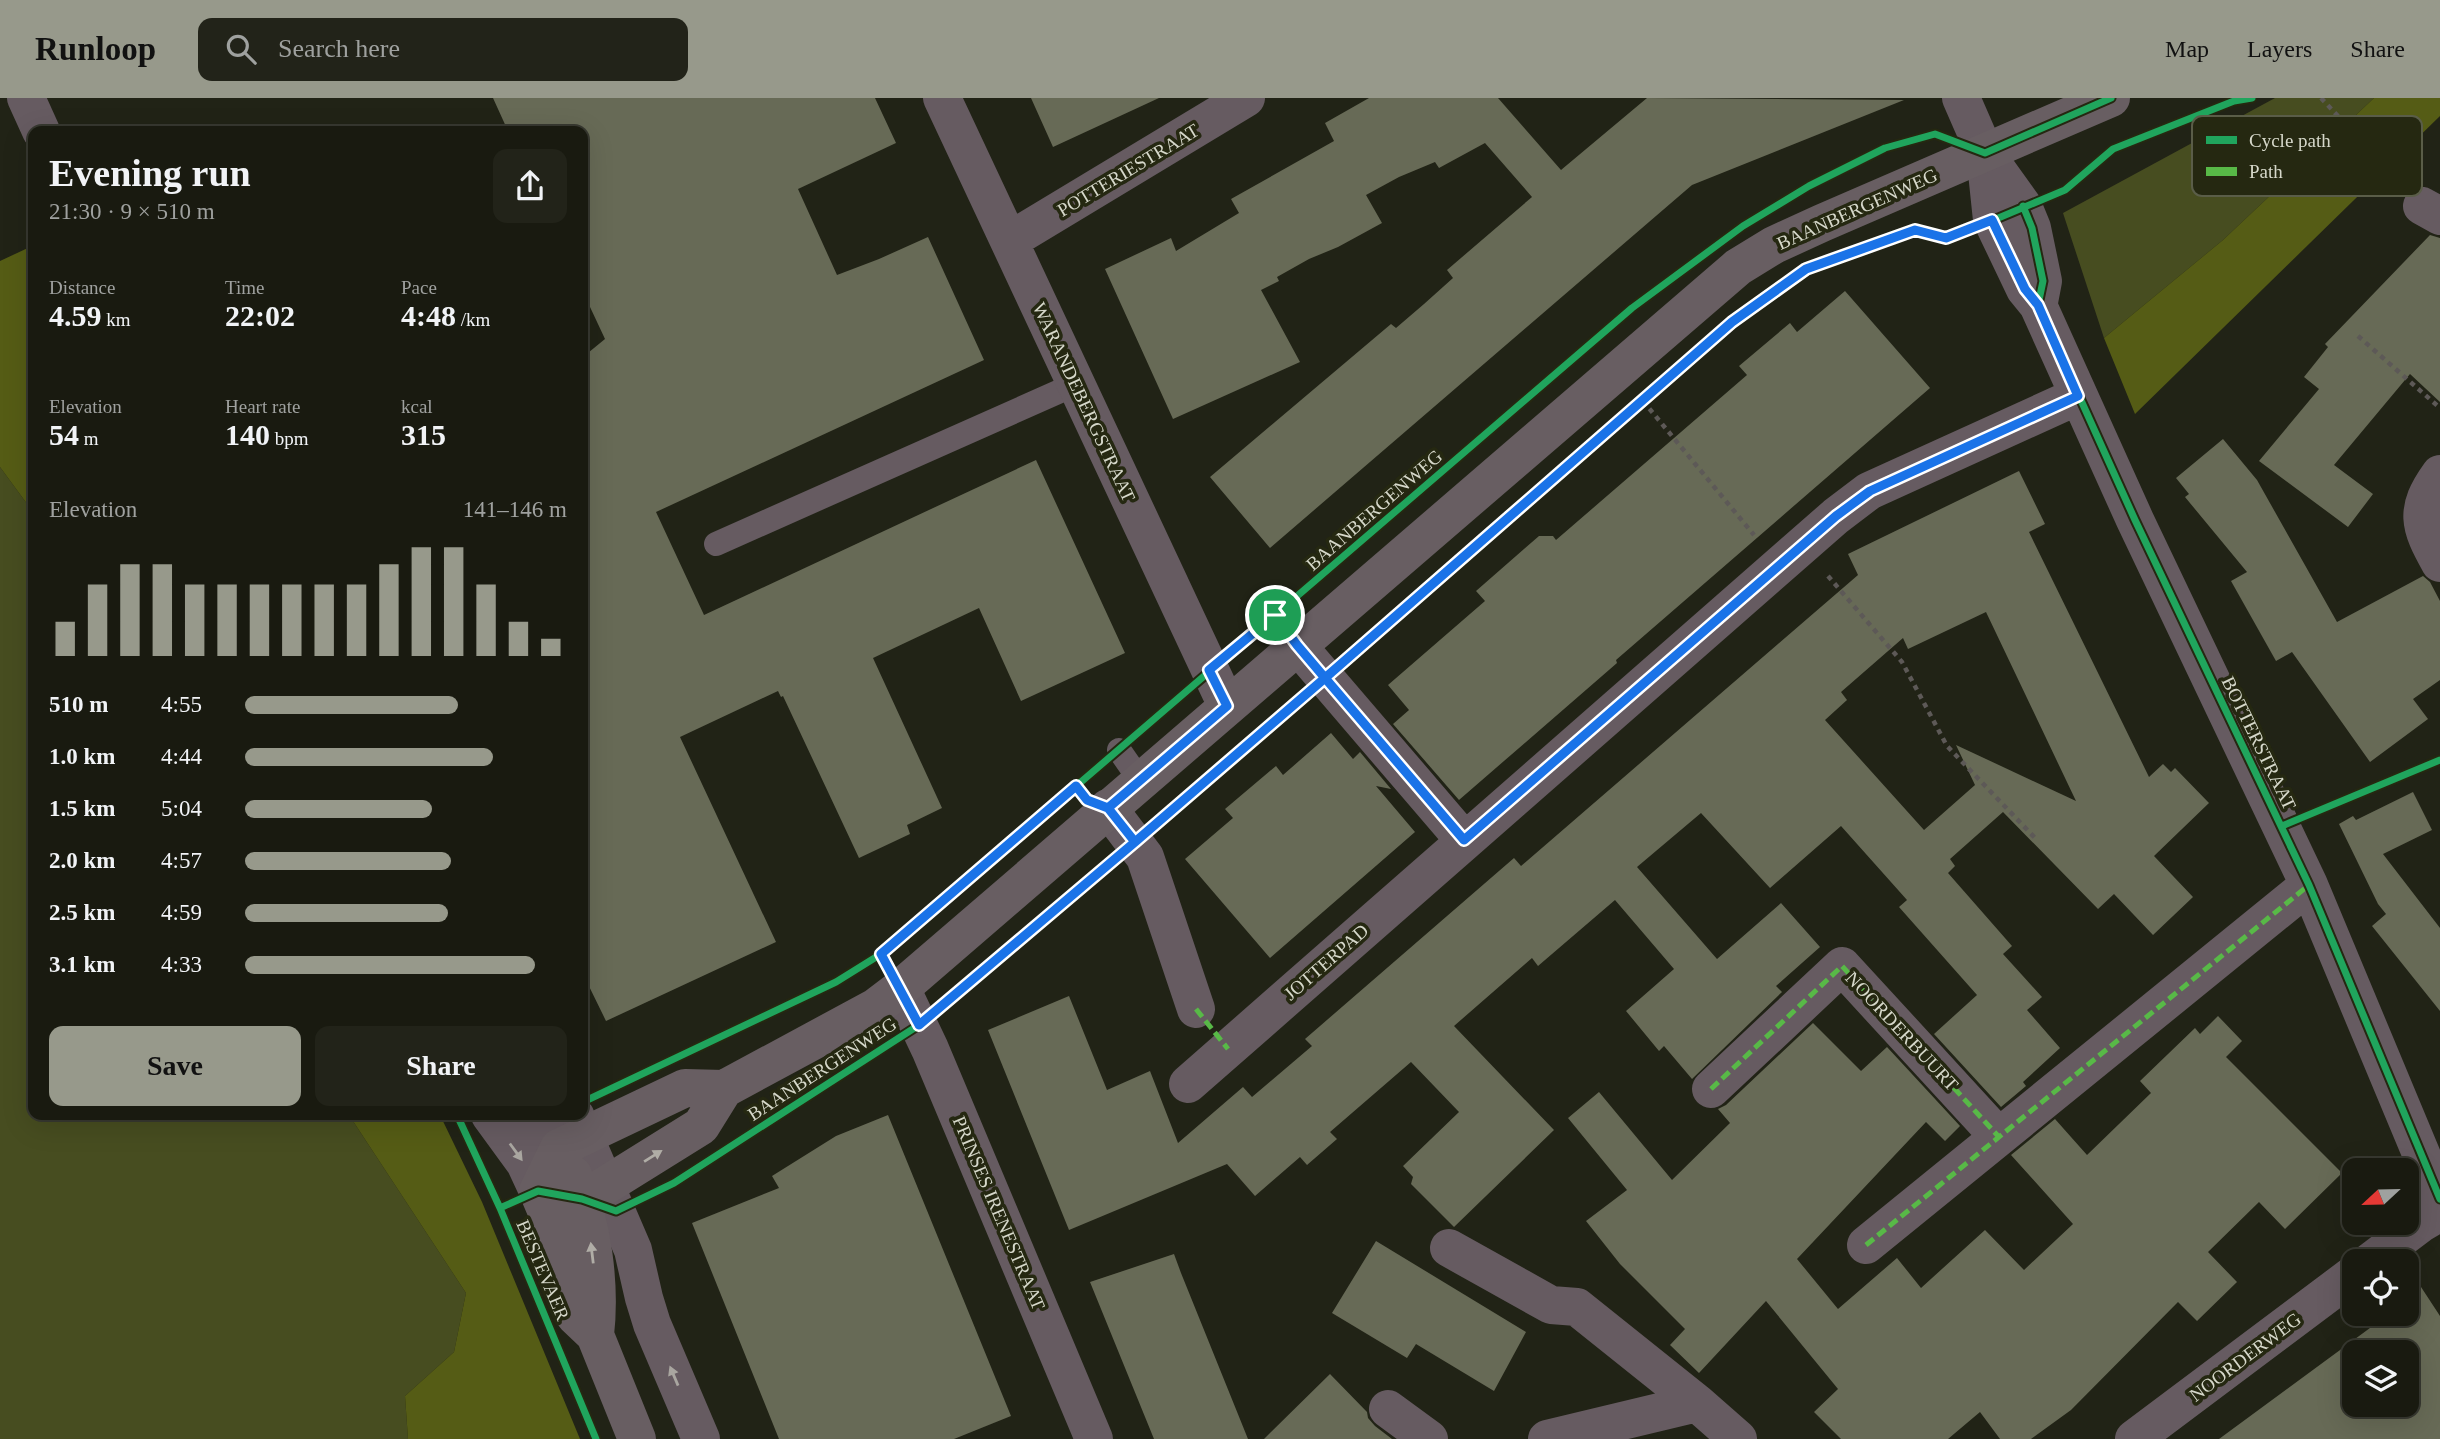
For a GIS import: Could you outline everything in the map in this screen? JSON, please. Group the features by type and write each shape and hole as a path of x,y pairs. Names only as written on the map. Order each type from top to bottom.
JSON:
{"main road":[{"name":"BAANBERGENWEG","path":"594,1192 701,1126 724,1089 876,1007 901,988 1108,808 1129,765 1227,706 1738,267 1786,240 2111,98"},
{"name":"BAANBERGENWEG","path":"573,1133 685,1088 724,1089"},
{"path":"538,1191 573,1133"},
{"name":"BESTEVAER","path":"573,1133 594,1192 592,1250 598,1308 595,1335"},
{"path":"538,1191 594,1192"},
{"name":"BESTEVAER","path":"538,1191 549,1217 563,1283 575,1316 595,1335 637,1439"}],"street":[{"name":"WARANDEBERGSTRAAT","path":"942,98 1227,706"},
{"name":"POTTERIESTRAAT","path":"1009,241 1246,98"},
{"name":"BOTTERSTRAAT","path":"1961,98 1985,153 1992,220 2025,289 2038,305 2135,520 2309,885 2435,1175"},
{"name":"JOTTERPAD","path":"1188,1084 1464,840 1791,556 1870,491 2078,396"},
{"path":"2440,474 2431,486 2420,514 2427,539 2440,563"},
{"path":"1297,645 1464,840"},
{"path":"1108,808 1145,857 1196,1009"},
{"path":"1866,1245 2309,885"},
{"name":"NOORDERBUURT","path":"1711,1090 1842,965 2000,1137"},
{"name":"PRINSES IRENESTRAAT","path":"901,988 930,1049 1094,1439"},
{"name":"BESTEVAER","path":"494,1120 525,1163 538,1191"},
{"name":"BESTEVAER","path":"543,1120 573,1133"},
{"name":"BESTEVAER","path":"594,1192 633,1250 652,1324 701,1439"},
{"path":"2387,1249 2440,1212"},
{"path":"1449,1248 1551,1305 1577,1307 1738,1439"},
{"name":"NOORDERWEG","path":"2134,1439 2203,1390 2342,1283"},
{"path":"1547,1439 1697,1403"},
{"path":"1388,1409 1429,1439"}],"lane":[{"path":"716,544 1076,384"}],"path":[{"path":"2320,98 2338,116"},
{"path":"2416,196 2431,211"},
{"path":"2358,336 2440,408"},
{"path":"1632,410 1653,392"},
{"path":"1643,401 1791,556 1902,662 1947,746 2036,839"}],"green space":[{"path":"2275,98 2374,98 2355,116 2242,116"},
{"path":"2374,98 2440,98 2440,116 2422,134 2422,116 2355,116"},
{"path":"2192,143 2192,196 2270,196 2223,240 2104,338 2063,213"},
{"path":"2270,196 2358,196 2135,414 2104,338 2223,240"},
{"path":"28,248 28,505 0,467 0,261"},
{"path":"0,467 28,505 28,1120 352,1120 466,1293 454,1352 405,1396 408,1439 0,1439"},
{"path":"352,1120 442,1120 482,1202 580,1439 408,1439 405,1396 454,1352 466,1293"}],"building":[{"path":"493,98 875,98 896,143 798,189 837,275 928,237 984,360 656,512 704,615 1036,460 1125,653 1021,701 979,608 873,658 942,808 907,825 910,834 859,858 783,696 781,697 778,691 680,737 776,942 606,1021 588,984 588,353 605,339 588,303 588,126 506,126"},
{"path":"1031,98 1159,98 1053,147"},
{"path":"1369,98 1498,98 1561,170 1647,98 1904,100 1692,185 1270,548 1210,477 1391,324 1396,328 1424,304 1453,278 1447,270 1532,197 1485,143 1439,168 1435,162 1366,195 1382,223 1309,259 1277,277 1279,281 1261,290 1300,362 1173,419 1105,269 1171,238 1176,251 1239,213 1231,199 1334,141 1325,123"},
{"path":"2430,235 2440,238 2440,402 2410,374 2334,465 2373,494 2348,527 2259,461 2319,389 2304,377 2328,347 2325,344"},
{"path":"1845,291 1930,388 1459,800 1393,724 1409,710 1388,685 1485,601 1476,591 1539,536 1553,536 1556,540 1747,375 1739,366 1790,323 1797,332"},
{"path":"2223,439 2257,480 2337,622 2423,576 2430,582 2440,601 2440,680 2413,699 2428,719 2370,762 2292,652 2276,661 2231,581 2247,572 2185,497 2189,494 2176,478"},
{"path":"2019,471 2045,524 2029,532 2149,777 2163,764 2171,772 2175,768 2209,803 2154,856 2193,897 2153,935 2114,894 2098,909 2003,812 1950,859 1955,866 1948,873 2012,946 2003,954 2042,997 2027,1010 2060,1048 2023,1082 2026,1086 2001,1107 1934,1034 1977,995 1899,907 1907,900 1841,826 1770,888 1701,813 1637,867 1717,959 1781,903 1820,947 1776,986 1782,992 1692,1079 1664,1046 1659,1051 1626,1011 1674,969 1615,900 1538,966 1532,958 1454,1026 1554,1130 1454,1227 1411,1184 1413,1177 1403,1166 1459,1112 1411,1062 1330,1132 1337,1139 1307,1165 1300,1157 1255,1196 1227,1164 1069,1230 988,1030 1069,996 1107,1090 1150,1071 1178,1143 1243,1087 1252,1097 1312,1046 1305,1039 1514,858 1521,866 1858,575 1848,554","holes":["1986,612 2076,801 1956,745 1975,785 1924,830 1825,720 1847,700 1841,692 1903,638 1908,649"]},
{"path":"1331,733 1353,759 1360,752 1391,789 1376,786 1415,832 1270,958 1185,859 1233,818 1225,809 1276,766 1283,775"},
{"path":"2413,792 2432,830 2383,854 2440,928 2440,1011 2372,926 2386,914 2378,904 2339,824 2353,816 2356,820"},
{"path":"2218,1016 2242,1041 2226,1057 2342,1173 2285,1229 2259,1202 2208,1252 2237,1282 2197,1321 2178,1302 2071,1410 2031,1439 2000,1439 1980,1412 1948,1439 1841,1439 1814,1412 1838,1389 1766,1301 1699,1373 1670,1345 1685,1329 1620,1264 1586,1221 1627,1190 1568,1118 1599,1092 1672,1180 1730,1123 1718,1109 1726,1105 1813,1023 1861,1071 1887,1047 1960,1126 1945,1141 1926,1122 1797,1259 1838,1309 1897,1258 1921,1288 1985,1230 2024,1270 2073,1224 2011,1155 2055,1119 2087,1155 2151,1093 2140,1081 2195,1028 2200,1034"},
{"path":"888,1115 1011,1416 954,1439 779,1439 692,1223 779,1188 772,1176 836,1136"},
{"path":"1376,1241 1526,1332 1494,1391 1416,1344 1407,1358 1332,1313"},
{"path":"1174,1254 1248,1439 1154,1439 1090,1282"},
{"path":"2419,1284 2440,1316 2440,1439 2219,1439 2342,1349 2342,1417 2419,1417 2419,1340 2354,1340 2373,1326 2419,1326"},
{"path":"1330,1374 1367,1412 1368,1418 1375,1426 1392,1439 1264,1439"}],"marked path":[{"path":"1866,1245 2309,885"},
{"path":"1711,1089 1842,966 1999,1137"},
{"path":"1196,1009 1228,1049"}],"cycle path":[{"path":"588,1100 836,982 881,954 1632,308 1743,226 1809,186 1885,148 1935,134 1985,153 2111,98"},
{"path":"2196,116 2234,101 2252,98"},
{"path":"500,1208 538,1191 582,1199 616,1211 674,1183 919,1025 1325,678 1732,322 1806,269 1915,230 1946,238 1965,232 2065,190 2113,149 2192,118"},
{"path":"2023,206 2032,228 2043,281 2038,305"},
{"path":"1992,220 2025,289 2038,305 2135,520 2309,885 2440,1199"},
{"path":"2282,826 2440,760"},
{"path":"459,1120 500,1208 596,1439"}],"route":[{"path":"1275,615 1209,670 1227,706 1108,808 1135,842 919,1025 881,954 1076,786 1087,800 1108,808 1135,842 1325,678 1464,840 1836,516 1870,491 2078,396 2038,305 2025,289 1992,220 1946,238 1915,230 1806,269 1732,322 1325,678 1275,615"}]}
